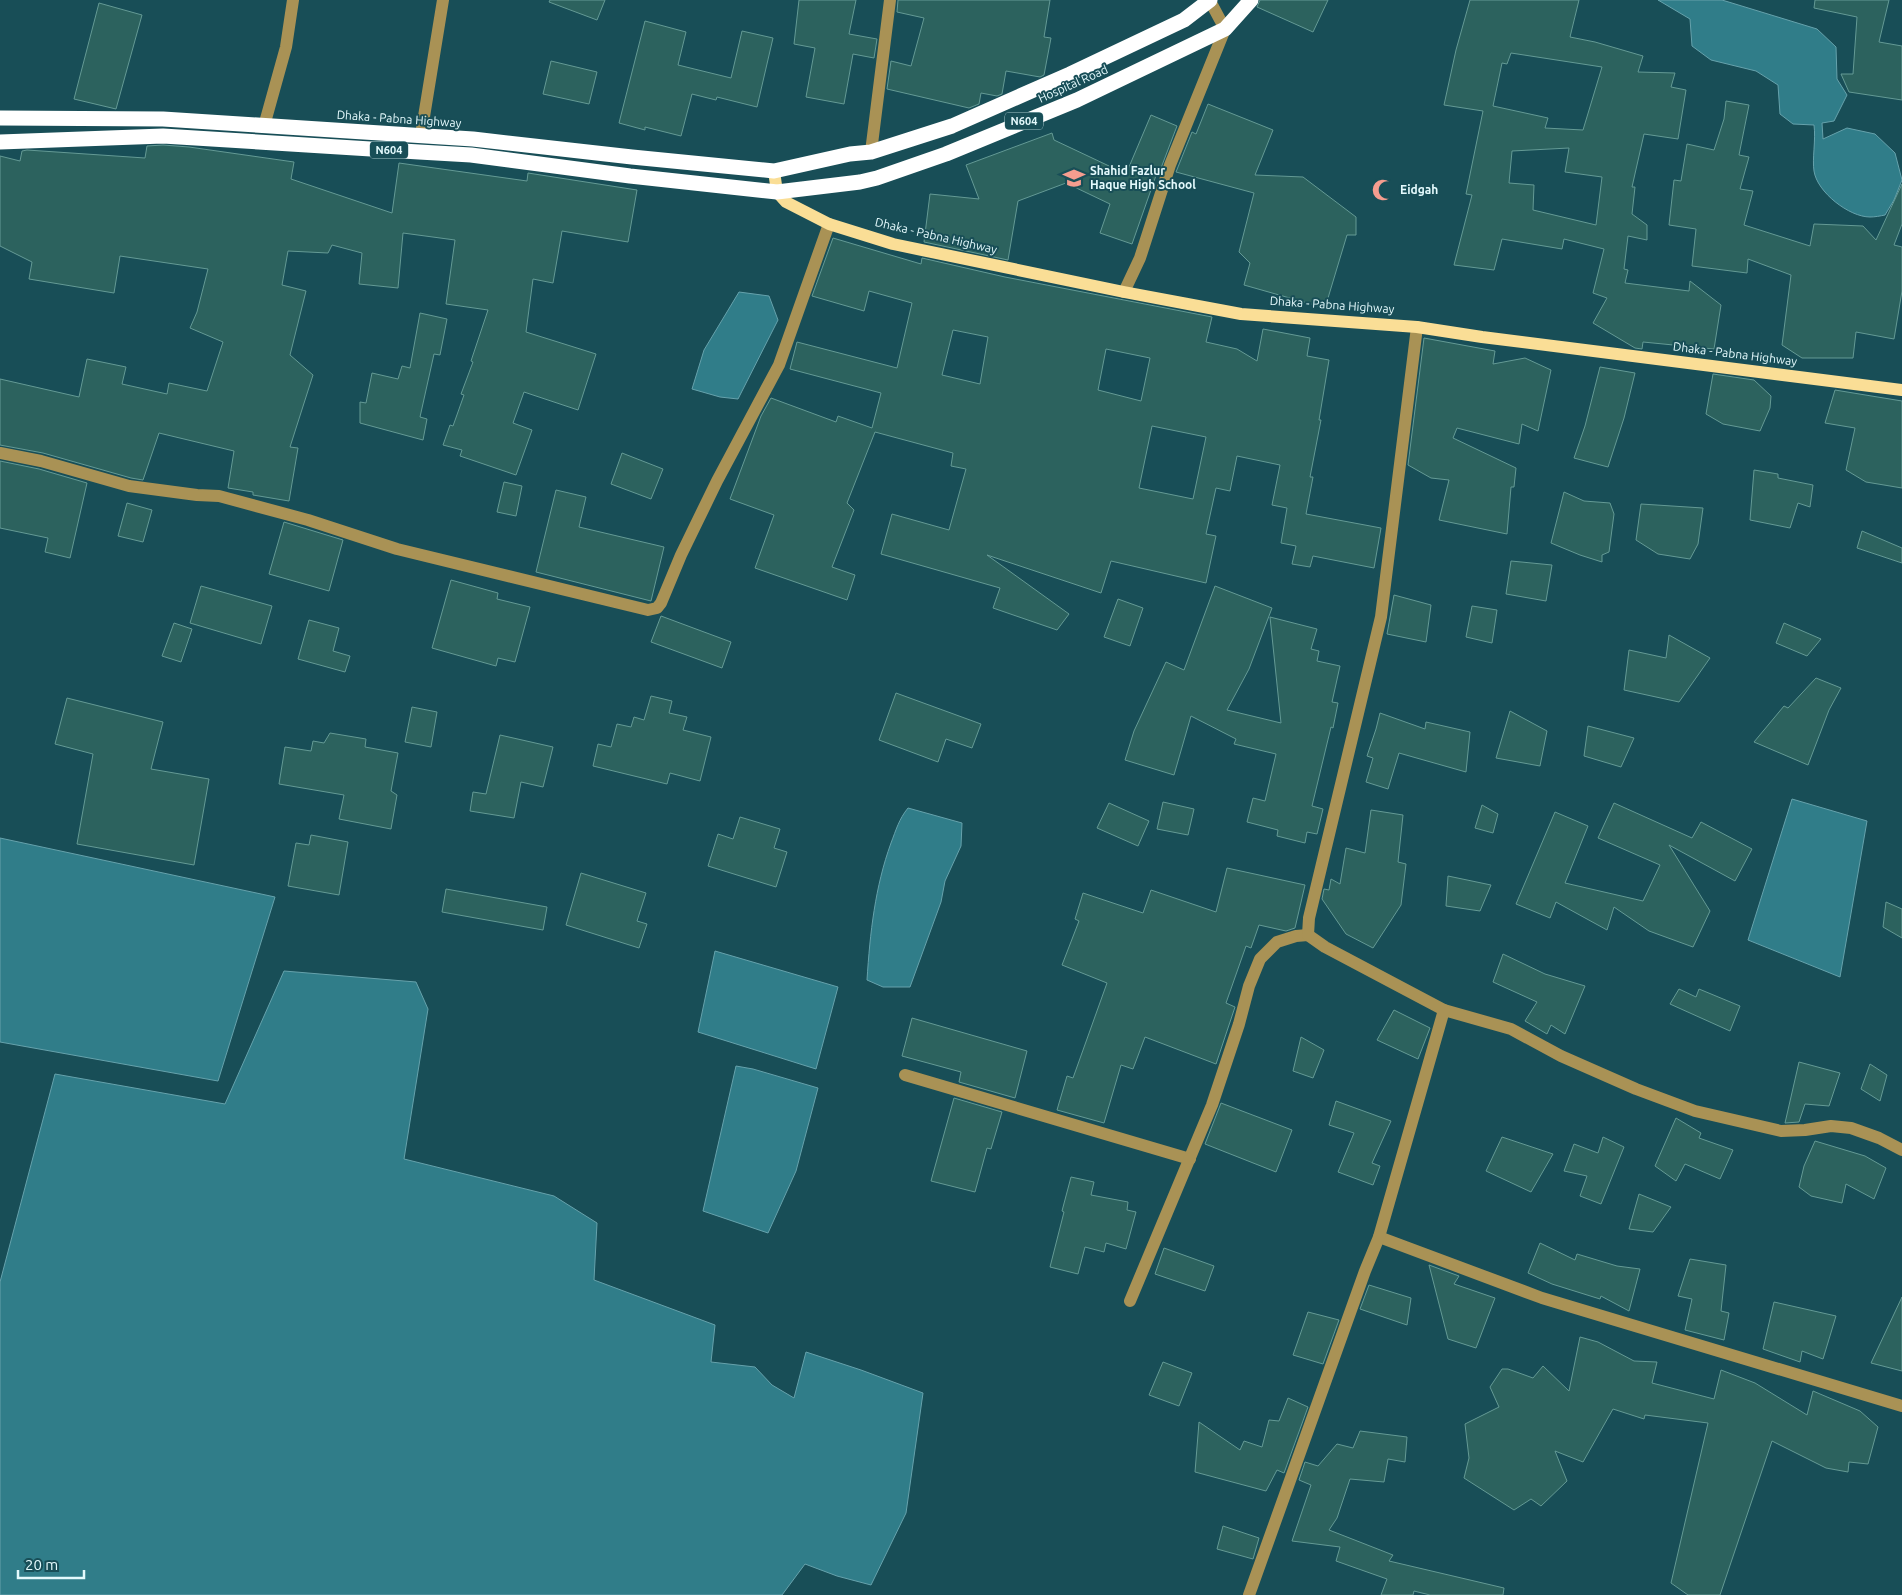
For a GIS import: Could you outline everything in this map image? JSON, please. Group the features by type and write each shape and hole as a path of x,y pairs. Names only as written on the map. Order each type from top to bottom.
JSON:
{"highway":[{"name":"Hospital Road","path":"774,171 850,154 871,152 952,126 1070,74 1184,20 1210,0"},
{"name":"Hospital Road","path":"777,192 860,182 946,154 1077,100 1225,29 1250,0"},
{"name":"Dhaka - Pabna Highway","path":"0,118 163,119 473,138 632,157 774,171"},
{"name":"N604","path":"0,142 163,136 428,152 471,155 630,176 777,192"}],"main road":[{"path":"774,171 777,192"},
{"name":"Dhaka - Pabna Highway","path":"777,192 786,202 828,224 894,244 1124,292 1241,314 1417,326 1482,337 1902,390"}],"street":[{"path":"264,126 286,47 293,0"},
{"path":"421,136 443,0"},
{"path":"871,152 890,0"},
{"path":"1124,292 1140,258 1170,165 1225,29 1210,0"},
{"path":"0,453 41,461 129,486 218,496 308,520 415,554 638,608 648,610 657,608 717,481 779,365 828,224"},
{"path":"1308,935 1308,918 1381,617 1417,326"},
{"path":"1130,1301 1212,1105 1239,1024 1249,986 1260,959 1277,942 1296,936 1308,935 1333,952 1444,1010 1511,1029 1560,1056 1636,1089 1695,1111 1781,1131 1831,1126 1851,1128 1879,1138 1902,1150"},
{"path":"1249,1595 1365,1271 1379,1237 1444,1010"},
{"path":"905,1075 1190,1159"},
{"path":"1379,1237 1542,1298 1902,1406"}],"water":[{"path":"1658,0 1722,0 1817,29 1836,47 1837,79 1847,95 1834,121 1822,123 1823,139 1847,128 1875,134 1895,153 1902,180 1894,200 1885,215 1876,217 1862,216 1835,202 1816,179 1813,161 1814,125 1793,124 1780,114 1778,85 1756,71 1711,60 1692,46 1690,19"},
{"path":"739,292 769,296 778,320 738,399 720,397 692,389 704,350"},
{"path":"1792,799 1867,821 1840,977 1748,940"},
{"path":"908,808 962,823 961,846 945,881 941,902 910,987 883,987 867,980 872,928 877,893 885,860 898,825"},
{"path":"0,838 275,897 218,1081 0,1042"},
{"path":"715,951 838,987 816,1069 698,1032"},
{"path":"284,971 416,982 428,1009 404,1159 554,1196 597,1223 594,1280 715,1325 711,1362 755,1367 772,1385 794,1398 806,1352 923,1393 906,1513 871,1585 837,1576 805,1564 782,1595 0,1595 0,1282 55,1074 225,1104"},
{"path":"736,1066 753,1069 818,1088 796,1171 768,1233 703,1211"}],"building":[{"path":"550,0 605,0 597,20 549,2"},
{"path":"799,0 856,0 849,34 877,39 874,58 853,54 844,104 806,97 815,48 794,44"},
{"path":"898,0 1050,0 1044,37 1051,38 1044,75 1040,77 1006,71 1002,94 997,96 981,93 979,104 969,108 887,89 891,61 911,66 924,18 897,12"},
{"path":"1260,0 1328,0 1313,32 1257,7"},
{"path":"1470,0 1579,0 1570,37 1643,56 1638,72 1675,73 1671,87 1686,90 1678,139 1644,134 1632,187 1635,187 1632,214 1647,225 1647,240 1628,236 1624,269 1628,270 1625,283 1689,291 1690,281 1721,305 1714,349 1643,342 1642,349 1635,348 1593,323 1607,298 1593,293 1604,249 1564,239 1562,249 1502,239 1494,270 1454,265 1472,195 1466,194 1483,111 1444,105 1456,50","holes":["1511,53 1602,67 1583,130 1545,128 1548,118 1493,106 1502,63 1507,64","1569,148 1565,172 1602,177 1596,225 1533,210 1534,185 1509,183 1512,151"]},
{"path":"1815,0 1889,0 1879,42 1902,46 1902,100 1849,92 1841,74 1853,74 1857,17 1814,8"},
{"path":"99,3 142,15 116,109 74,99"},
{"path":"645,21 686,32 678,65 731,78 742,31 773,38 757,107 717,97 716,100 692,94 681,136 645,127 645,130 619,123"},
{"path":"551,61 597,72 589,104 543,94"},
{"path":"1726,101 1749,105 1739,155 1749,157 1740,189 1753,191 1744,225 1810,246 1814,224 1863,226 1876,240 1902,184 1902,224 1894,245 1902,247 1902,291 1894,339 1856,332 1853,358 1802,358 1782,345 1791,275 1748,259 1747,273 1692,266 1696,229 1669,225 1674,180 1681,181 1687,144 1714,150 1724,119"},
{"path":"1208,104 1273,130 1255,175 1303,177 1356,217 1356,235 1347,235 1325,308 1244,285 1250,263 1239,252 1254,193 1176,172 1192,132 1196,134"},
{"path":"1151,115 1177,126 1161,168 1159,167 1132,244 1100,233 1110,204 1066,183 1018,201 1008,260 924,242 930,194 979,199 966,165 1052,133 1054,140 1126,174"},
{"path":"163,145 294,162 291,179 392,213 399,163 527,181 528,173 637,190 628,242 562,231 553,283 533,279 526,332 596,354 578,410 524,392 513,423 532,430 516,475 460,456 462,450 443,445 450,425 453,426 464,395 461,394 473,362 471,361 488,310 446,304 455,240 403,233 398,288 359,284 362,253 332,245 328,253 288,251 282,285 306,291 290,355 313,375 290,447 298,448 289,501 253,495 253,492 228,488 234,451 159,433 143,480 43,453 0,445 0,379 79,397 87,359 126,367 122,384 167,394 169,383 207,391 223,342 190,328 197,312 208,269 120,256 114,293 29,279 32,262 0,246 0,156 20,161 22,151 27,150 145,158 147,146"},
{"path":"833,238 921,264 922,258 1005,277 1212,317 1206,342 1237,349 1257,361 1263,329 1310,338 1307,356 1329,360 1319,420 1321,420 1310,477 1313,477 1306,514 1381,528 1374,568 1313,556 1310,567 1292,564 1296,546 1281,543 1287,508 1272,505 1280,465 1237,456 1230,491 1216,488 1206,534 1216,536 1206,583 1111,561 1101,593 987,555 1069,614 1057,630 993,608 1000,588 881,554 892,514 949,530 966,469 951,466 953,453 875,432 847,503 854,510 832,567 855,575 847,600 755,568 774,515 730,499 761,416 771,398 836,422 838,416 872,428 881,393 790,369 797,342 897,368 912,303 869,291 864,311 812,296","holes":["953,330 988,337 980,384 942,375","1106,349 1150,358 1141,401 1098,390","1152,426 1206,437 1193,499 1139,488"]},
{"path":"420,313 447,319 440,355 434,354 420,417 427,419 423,440 360,423 360,402 366,403 372,373 398,379 402,366 410,368"},
{"path":"1424,338 1495,351 1493,364 1525,358 1551,370 1538,431 1522,424 1519,444 1457,428 1453,438 1516,468 1514,487 1511,487 1507,534 1439,520 1449,480 1431,478 1408,465"},
{"path":"1600,367 1635,373 1624,418 1608,467 1574,458 1585,426"},
{"path":"1713,374 1754,380 1771,396 1770,408 1760,431 1723,424 1706,414"},
{"path":"1835,390 1902,401 1902,488 1866,482 1846,470 1855,428 1825,423"},
{"path":"622,453 663,469 651,499 611,484"},
{"path":"0,461 39,469 87,483 70,558 45,552 48,538 0,528"},
{"path":"1754,470 1778,474 1778,478 1813,485 1810,507 1798,503 1790,528 1750,520"},
{"path":"504,482 522,486 516,516 497,512"},
{"path":"556,490 586,497 579,527 664,547 651,601 536,572"},
{"path":"1564,492 1584,501 1610,503 1614,514 1609,552 1602,555 1602,562 1551,543"},
{"path":"127,503 152,510 143,542 118,536"},
{"path":"1641,504 1703,508 1698,544 1690,559 1658,554 1636,540"},
{"path":"284,522 343,540 329,591 269,574"},
{"path":"1862,531 1902,548 1902,563 1857,548"},
{"path":"1511,561 1552,565 1546,601 1506,594"},
{"path":"451,580 498,593 497,599 530,607 515,662 498,658 496,666 432,648"},
{"path":"201,586 272,606 261,644 190,623"},
{"path":"1215,586 1272,608 1249,669 1227,710 1281,723 1270,617 1317,629 1311,649 1319,651 1317,661 1340,666 1332,702 1338,703 1333,728 1331,727 1312,806 1323,809 1317,834 1307,832 1305,843 1277,836 1278,830 1247,822 1253,798 1265,801 1276,754 1234,744 1236,739 1191,716 1174,775 1125,760 1134,731 1166,662 1184,670"},
{"path":"1394,595 1431,605 1426,642 1387,634"},
{"path":"1118,599 1143,608 1130,646 1104,637"},
{"path":"1472,606 1497,610 1492,643 1466,637"},
{"path":"661,616 731,642 722,668 651,642"},
{"path":"309,620 339,628 333,651 350,656 345,672 298,659"},
{"path":"174,623 192,629 181,662 162,656"},
{"path":"1784,623 1821,639 1807,656 1776,643"},
{"path":"1669,635 1710,658 1679,702 1624,690 1629,650 1666,658"},
{"path":"1816,678 1841,688 1829,710 1808,765 1754,742 1784,706 1788,708"},
{"path":"896,693 981,724 972,748 946,739 938,762 879,740"},
{"path":"651,696 672,701 669,713 687,717 683,730 711,737 700,781 670,773 667,784 593,766 598,744 611,747 617,724 631,727 634,717 644,720"},
{"path":"67,698 163,722 151,769 209,779 194,865 77,844 93,754 55,744"},
{"path":"412,707 437,712 431,747 405,742"},
{"path":"1510,711 1547,731 1540,766 1496,758"},
{"path":"1380,713 1425,729 1426,722 1470,732 1466,772 1399,753 1388,789 1366,782 1373,758 1367,756"},
{"path":"1588,726 1634,738 1621,767 1584,756"},
{"path":"330,733 366,739 365,747 398,753 391,791 397,795 391,829 339,819 344,795 279,784 285,747 311,751 313,741 324,743"},
{"path":"500,735 553,747 543,787 521,782 514,818 470,811 473,792 486,794"},
{"path":"1163,802 1194,809 1188,835 1157,829"},
{"path":"1109,803 1149,821 1138,846 1097,828"},
{"path":"1614,803 1692,838 1701,822 1752,849 1735,881 1669,845 1710,911 1693,947 1649,931 1614,907 1607,930 1556,902 1550,918 1516,904 1555,812 1588,826 1565,883 1643,901 1660,865 1598,838"},
{"path":"1482,805 1498,814 1493,833 1475,828"},
{"path":"1371,810 1403,815 1398,862 1406,864 1401,905 1373,948 1346,934 1322,899 1324,889 1329,890 1331,879 1340,884 1346,848 1365,853"},
{"path":"740,817 780,829 774,848 787,852 776,887 708,866 718,834 733,839"},
{"path":"311,835 348,842 339,895 288,886 296,843 309,845"},
{"path":"1227,868 1305,885 1295,928 1286,931 1259,925 1251,948 1246,946 1226,1003 1235,1007 1216,1064 1145,1037 1133,1069 1121,1065 1104,1123 1057,1110 1067,1076 1073,1078 1107,983 1062,965 1079,921 1075,919 1083,893 1143,913 1151,890 1216,912"},
{"path":"581,873 646,893 637,921 647,924 639,948 566,925"},
{"path":"1448,876 1491,885 1480,911 1446,906"},
{"path":"446,889 547,907 543,930 442,912"},
{"path":"1886,902 1902,909 1902,938 1883,927"},
{"path":"1503,954 1545,974 1585,986 1565,1034 1551,1025 1547,1034 1525,1021 1537,1002 1493,982"},
{"path":"1679,989 1696,997 1699,989 1740,1006 1730,1031 1670,1004"},
{"path":"1394,1010 1430,1028 1418,1059 1377,1040"},
{"path":"912,1018 1027,1051 1015,1098 959,1082 961,1072 902,1056"},
{"path":"1301,1037 1324,1050 1313,1078 1293,1071"},
{"path":"1799,1062 1840,1073 1829,1106 1805,1104 1799,1122 1785,1123"},
{"path":"1870,1064 1887,1075 1880,1101 1861,1089"},
{"path":"954,1098 1002,1112 991,1149 987,1148 975,1192 931,1181"},
{"path":"1336,1101 1391,1121 1372,1163 1380,1166 1373,1185 1338,1172 1354,1133 1329,1125"},
{"path":"1221,1103 1292,1130 1276,1172 1205,1144"},
{"path":"1676,1118 1701,1133 1699,1138 1733,1150 1720,1179 1685,1164 1676,1181 1655,1166"},
{"path":"1502,1137 1553,1154 1531,1192 1486,1171"},
{"path":"1603,1137 1624,1147 1601,1204 1580,1196 1587,1176 1564,1171 1574,1144 1598,1153"},
{"path":"1815,1141 1865,1156 1886,1168 1874,1199 1846,1184 1842,1203 1811,1196 1799,1187 1804,1166"},
{"path":"1071,1177 1094,1182 1091,1195 1128,1202 1127,1210 1136,1212 1126,1249 1106,1243 1104,1252 1085,1247 1078,1274 1050,1267"},
{"path":"1639,1194 1671,1207 1653,1232 1629,1229"},
{"path":"1540,1243 1575,1260 1577,1254 1617,1266 1640,1269 1629,1311 1601,1296 1600,1299 1552,1284 1528,1273"},
{"path":"1164,1248 1214,1266 1205,1291 1155,1274"},
{"path":"1690,1259 1726,1265 1721,1311 1729,1313 1724,1340 1685,1330 1692,1299 1678,1296"},
{"path":"1429,1265 1459,1276 1454,1284 1495,1298 1476,1348 1448,1339"},
{"path":"1369,1285 1411,1298 1407,1325 1360,1309"},
{"path":"1902,1297 1902,1371 1871,1363"},
{"path":"1774,1302 1836,1316 1823,1359 1802,1351 1800,1362 1763,1349"},
{"path":"1308,1312 1339,1320 1323,1364 1293,1355"},
{"path":"1580,1337 1598,1342 1634,1361 1657,1362 1652,1383 1714,1399 1721,1370 1755,1383 1807,1415 1813,1391 1860,1411 1878,1427 1868,1464 1849,1462 1848,1472 1826,1468 1772,1441 1720,1595 1688,1595 1671,1583 1708,1423 1645,1415 1644,1419 1613,1409 1583,1462 1555,1451 1567,1481 1541,1506 1531,1499 1514,1510 1464,1478 1469,1458 1465,1424 1499,1407 1490,1387 1502,1369 1508,1369 1533,1378 1543,1366 1569,1391"},
{"path":"1163,1362 1192,1373 1179,1406 1149,1395"},
{"path":"1288,1398 1308,1407 1284,1473 1277,1470 1266,1491 1195,1472 1199,1422 1240,1450 1244,1441 1262,1447 1269,1420 1279,1421"},
{"path":"1360,1431 1407,1437 1405,1462 1388,1459 1384,1482 1350,1479 1337,1518 1329,1530 1393,1555 1389,1561 1504,1588 1503,1595 1430,1595 1414,1591 1413,1595 1381,1595 1387,1579 1336,1561 1340,1547 1292,1541 1311,1485 1299,1480 1305,1462 1318,1466 1337,1444 1353,1448"},
{"path":"1223,1526 1259,1538 1253,1559 1217,1549"}],"place":[{"name":"Shahid Fazlur Haque High School","path":"1074,178"},
{"name":"Eidgah","path":"1383,190"}]}
